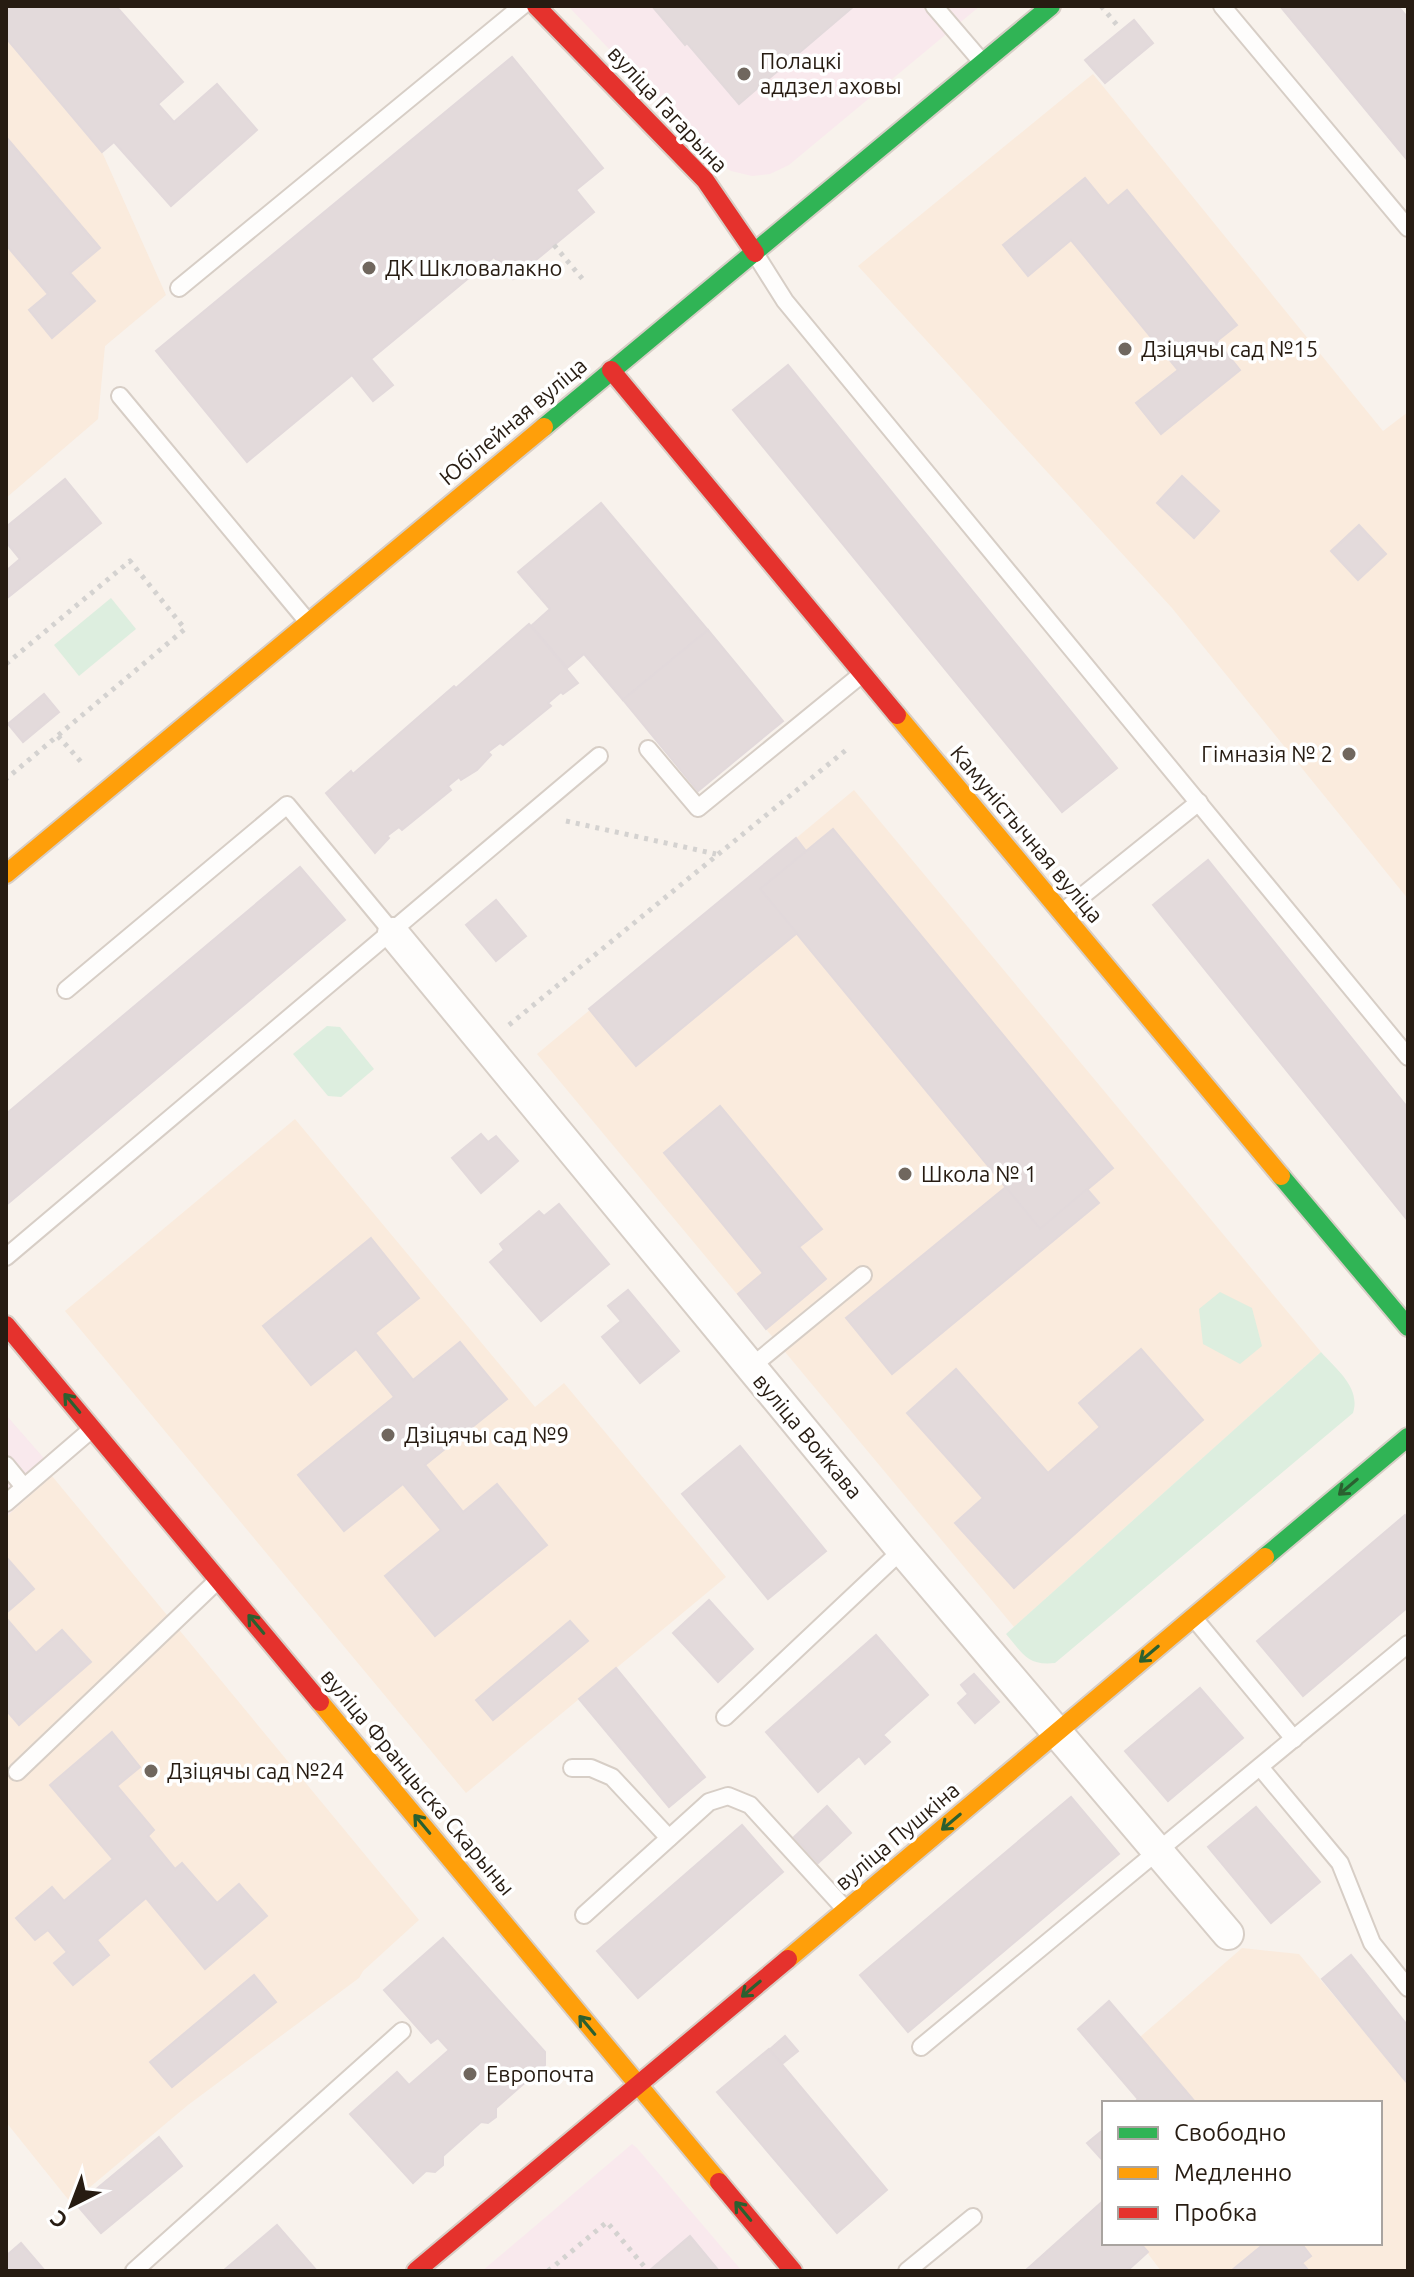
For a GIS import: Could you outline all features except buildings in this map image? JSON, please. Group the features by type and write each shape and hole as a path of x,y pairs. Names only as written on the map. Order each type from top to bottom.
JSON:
{"street":[{"name":"вуліца Гагарына","path":"536,6 705,180 755,253"},
{"name":"Юбілейная вуліца","path":"6,874 1051,6"},
{"name":"Камуністычная вуліца","path":"611,370 1408,1327"},
{"name":"вуліца Войкава","path":"393,933 902,1550 1228,1934"},
{"name":"вуліца Францыска Скарыны","path":"6,1325 793,2271"},
{"name":"вуліца Пушкіна","path":"416,2271 1408,1437"}],"lane":[{"path":"179,288 522,6"},
{"path":"934,6 983,63"},
{"path":"1222,6 1408,228"},
{"path":"755,253 785,301 1408,1057"},
{"path":"120,396 309,623"},
{"path":"648,749 698,808 862,674"},
{"path":"6,1257 599,756"},
{"path":"1061,913 1199,802"},
{"path":"66,990 287,805 393,933"},
{"path":"751,1367 863,1275"},
{"path":"6,1503 93,1428"},
{"path":"6,1465 24,1487"},
{"path":"725,1717 902,1550"},
{"path":"17,1772 219,1579"},
{"path":"1193,1617 1294,1739"},
{"path":"921,2047 1408,1644"},
{"path":"1260,1767 1340,1863 1372,1943 1408,1988"},
{"path":"572,1768 591,1768 612,1777 669,1838"},
{"path":"584,1915 709,1802 728,1796 750,1805 846,1910"},
{"path":"134,2271 402,2031"},
{"path":"907,2271 973,2217"}],"path":[{"path":"1101,6 1117,25"},
{"path":"554,245 585,282"},
{"path":"6,664 130,561 185,629 6,779"},
{"path":"486,1045 846,750"},
{"path":"532,814 717,854"},
{"path":"548,2271 607,2222 648,2271"}],"shaded area":[{"path":"568,6 980,6 789,165 770,174 752,176 731,171 714,159"},
{"path":"6,38 102,152 166,295 105,346 98,419 6,498"},
{"name":"Дзіцячы сад №15","path":"1093,74 1383,431 1408,412 1408,899 1172,608 858,266"},
{"name":"Школа № 1","path":"854,790 1321,1352 1014,1627 537,1054"},
{"name":"Дзіцячы сад №9","path":"295,1119 535,1407 564,1383 726,1577 466,1793 65,1311"},
{"path":"6,1415 56,1472 6,1517"},
{"name":"Дзіцячы сад №24","path":"52,1476 419,1920 359,1978 188,2105 71,2203 6,2122 6,1517"},
{"path":"1242,1948 1299,1954 1408,2084 1408,2271 1161,2271 1142,2245 1382,2245 1382,2101 1194,2101 1140,2037"},
{"path":"632,2144 742,2271 482,2271"}],"green space":[{"path":"111,598 136,629 79,676 54,645"},
{"path":"327,1026 340,1027 374,1069 341,1097 328,1096 293,1054"},
{"path":"1220,1292 1252,1308 1262,1346 1240,1364 1203,1344 1199,1309"},
{"path":"1321,1352 1351,1387 1355,1404 1353,1413 1055,1663 1038,1663 1022,1653 1006,1634"}],"traffic: fast":[{"path":"544,427 1051,6"},
{"path":"1281,1176 1408,1327"},
{"path":"1265,1557 1408,1437"}],"traffic: slow":[{"path":"6,874 544,427"},
{"path":"897,715 1281,1176"},
{"path":"788,1959 1265,1557"},
{"path":"320,1702 719,2182"}],"traffic: jam":[{"path":"536,6 705,180 755,253"},
{"path":"611,370 897,715"},
{"path":"6,1325 320,1702"},
{"path":"416,2271 788,1959"},
{"path":"719,2182 793,2271"}],"place":[{"name":"Полацкі аддзел аховы","path":"744,74"},
{"name":"ДК Шкловалакно","path":"369,268"},
{"name":"Дзіцячы сад №15","path":"1125,349"},
{"name":"Гімназія № 2","path":"1349,754"},
{"name":"Школа № 1","path":"905,1174"},
{"name":"Дзіцячы сад №9","path":"388,1435"},
{"name":"Дзіцячы сад №24","path":"151,1771"},
{"name":"Европочта","path":"470,2074"}]}
